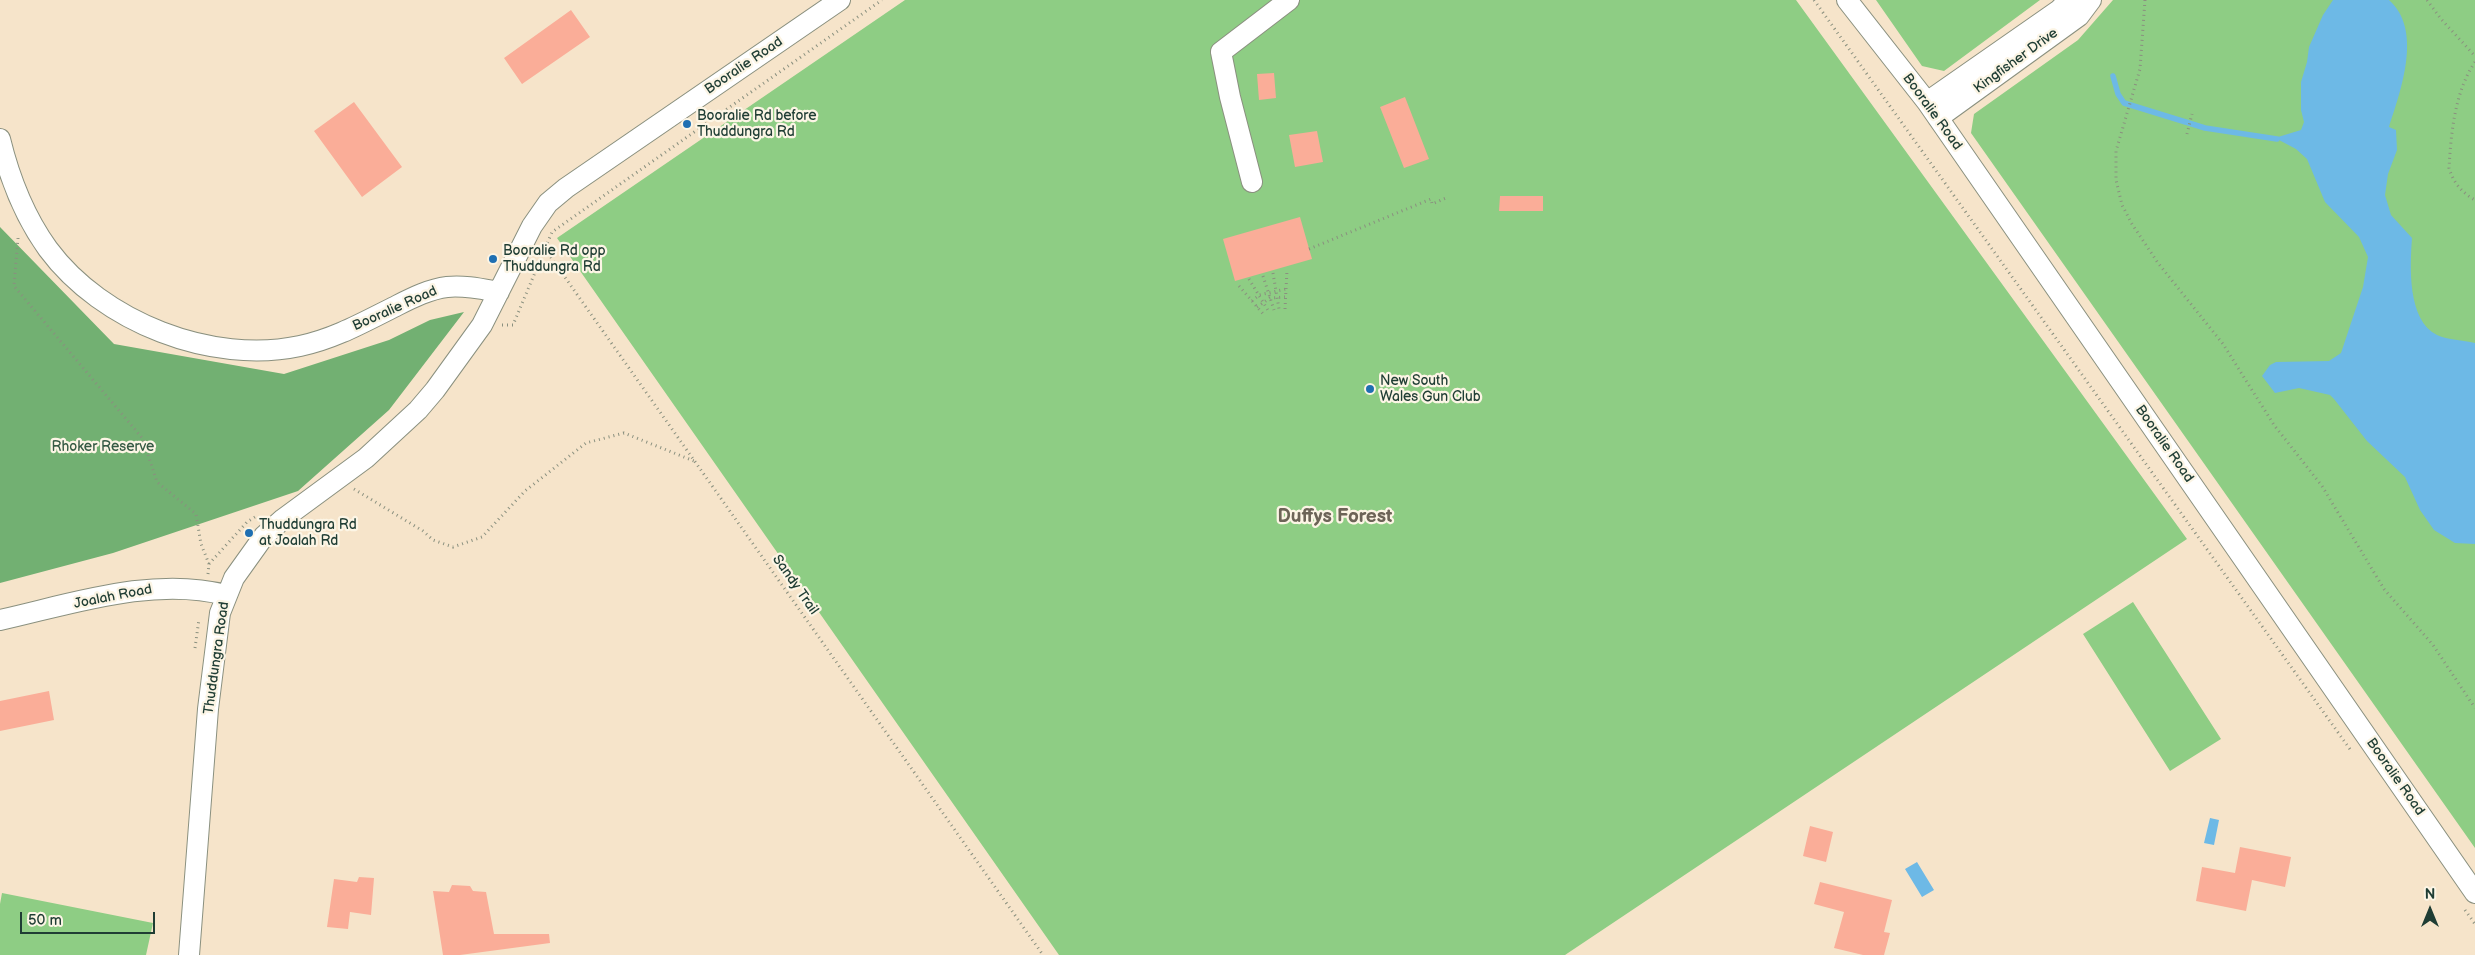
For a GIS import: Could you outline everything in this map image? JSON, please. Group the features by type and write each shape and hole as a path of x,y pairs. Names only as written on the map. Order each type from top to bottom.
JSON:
{"street":[{"name":"Booralie Road","path":"0,139 6,162 27,212 48,249 70,273 98,298 144,324 171,336 204,346 264,350 300,346 346,331 412,298 444,287 458,286 499,292 532,226 548,203 566,188 840,0"},
{"path":"1252,182 1230,97 1222,52 1289,0"},
{"name":"Booralie Road","path":"1847,0 1932,110 2469,900"},
{"name":"Kingfisher Drive","path":"1932,110 2060,10 2069,0"},
{"name":"Kingfisher Drive","path":"1932,110 2078,16 2091,0"},
{"name":"Thuddungra Road","path":"189,955 208,709 217,637 226,595 247,558 264,536 283,519 366,458 418,410 436,390 469,346 499,292"},
{"name":"Joalah Road","path":"0,620 150,588 191,588 226,595"}],"path":[{"path":"1814,0 2353,754"},
{"path":"2145,0 2142,56 2116,151 2115,171 2118,196 2132,224 2180,292 2223,344 2274,425 2318,480 2384,589 2433,645 2475,708"},
{"path":"2427,0 2440,19 2475,56"},
{"path":"2475,62 2466,77 2460,98 2449,168 2452,178 2459,188 2475,200"},
{"path":"2187,134 2192,114"},
{"path":"1309,250 1431,199 1432,204 1446,198"},
{"path":"27,212 17,243 14,286 143,439 157,482 196,514 201,544 209,564"},
{"name":"Sandy Trail","path":"532,226 545,250 1044,955"},
{"path":"1285,309 1287,270"},
{"path":"1273,273 1279,309"},
{"path":"1263,276 1274,310"},
{"path":"1249,279 1269,312"},
{"path":"1238,286 1265,316"},
{"path":"1252,301 1259,295 1286,289"},
{"path":"1257,307 1270,298 1286,297"},
{"path":"339,479 423,531 433,540 453,547 482,537 525,492 586,444 624,433 695,462"},
{"path":"2469,900 2475,924"}],"green space":[{"name":"New South Wales Gun Club","path":"905,0 1796,0 2187,539 1565,955 1059,955 557,238"},
{"path":"1876,0 2040,0 1944,71 1922,66"},
{"path":"2113,0 2475,0 2475,848 1971,133 1974,114 2078,40"},
{"name":"Rhoker Reserve","path":"0,227 114,344 284,374 389,340 430,320 464,312 389,410 298,491 113,553 0,583"},
{"path":"2133,602 2221,739 2170,771 2083,634"},
{"path":"2,893 153,923 146,955 0,955 0,904"}],"water":[{"path":"2333,0 2389,0 2399,13 2405,27 2406,61 2399,96 2389,127 2396,130 2397,150 2388,174 2385,195 2391,215 2412,238 2412,291 2420,317 2427,328 2437,335 2475,343 2475,544 2455,543 2434,530 2420,510 2405,477 2367,441 2330,395 2299,388 2275,393 2262,376 2270,365 2276,362 2329,361 2341,353 2363,287 2368,257 2359,237 2325,202 2307,159 2296,149 2279,140 2278,137 2301,130 2304,122 2301,110 2301,82 2309,47 2323,15"},
{"path":"2210,818 2219,820 2214,845 2204,843"},
{"path":"1917,862 1934,890 1922,897 1905,869"}],"building":[{"path":"571,10 590,37 522,84 504,58"},
{"path":"1274,73 1276,98 1259,100 1257,74"},
{"path":"1405,97 1429,159 1404,168 1380,107"},
{"path":"354,102 402,167 362,197 314,131"},
{"path":"1317,131 1323,162 1295,167 1289,135"},
{"path":"1500,196 1543,196 1543,211 1499,211"},
{"path":"1300,217 1312,259 1235,281 1223,239"},
{"path":"49,691 54,720 0,731 0,701"},
{"path":"1810,826 1833,832 1826,862 1803,856"},
{"path":"2240,847 2291,857 2285,887 2252,880 2246,911 2196,901 2202,867 2235,873"},
{"path":"359,877 374,878 371,915 350,912 348,929 327,927 334,879 357,882"},
{"path":"1820,882 1892,900 1884,932 1890,933 1884,955 1863,955 1834,948 1844,912 1814,904"},
{"path":"452,885 470,886 473,891 486,892 494,934 549,934 550,943 460,955 443,955 433,891 449,892"}],"waterway":[{"path":"2113,76 2118,94 2124,103 2205,128 2277,139"}],"place":[{"name":"Booralie Rd before Thuddungra Rd","path":"687,124"},
{"name":"Booralie Rd opp Thuddungra Rd","path":"493,259"},
{"name":"New South Wales Gun Club","path":"1370,389"},
{"name":"Thuddungra Rd at Joalah Rd","path":"249,533"}],"district":[{"name":"Duffys Forest","path":"1335,517"}]}
